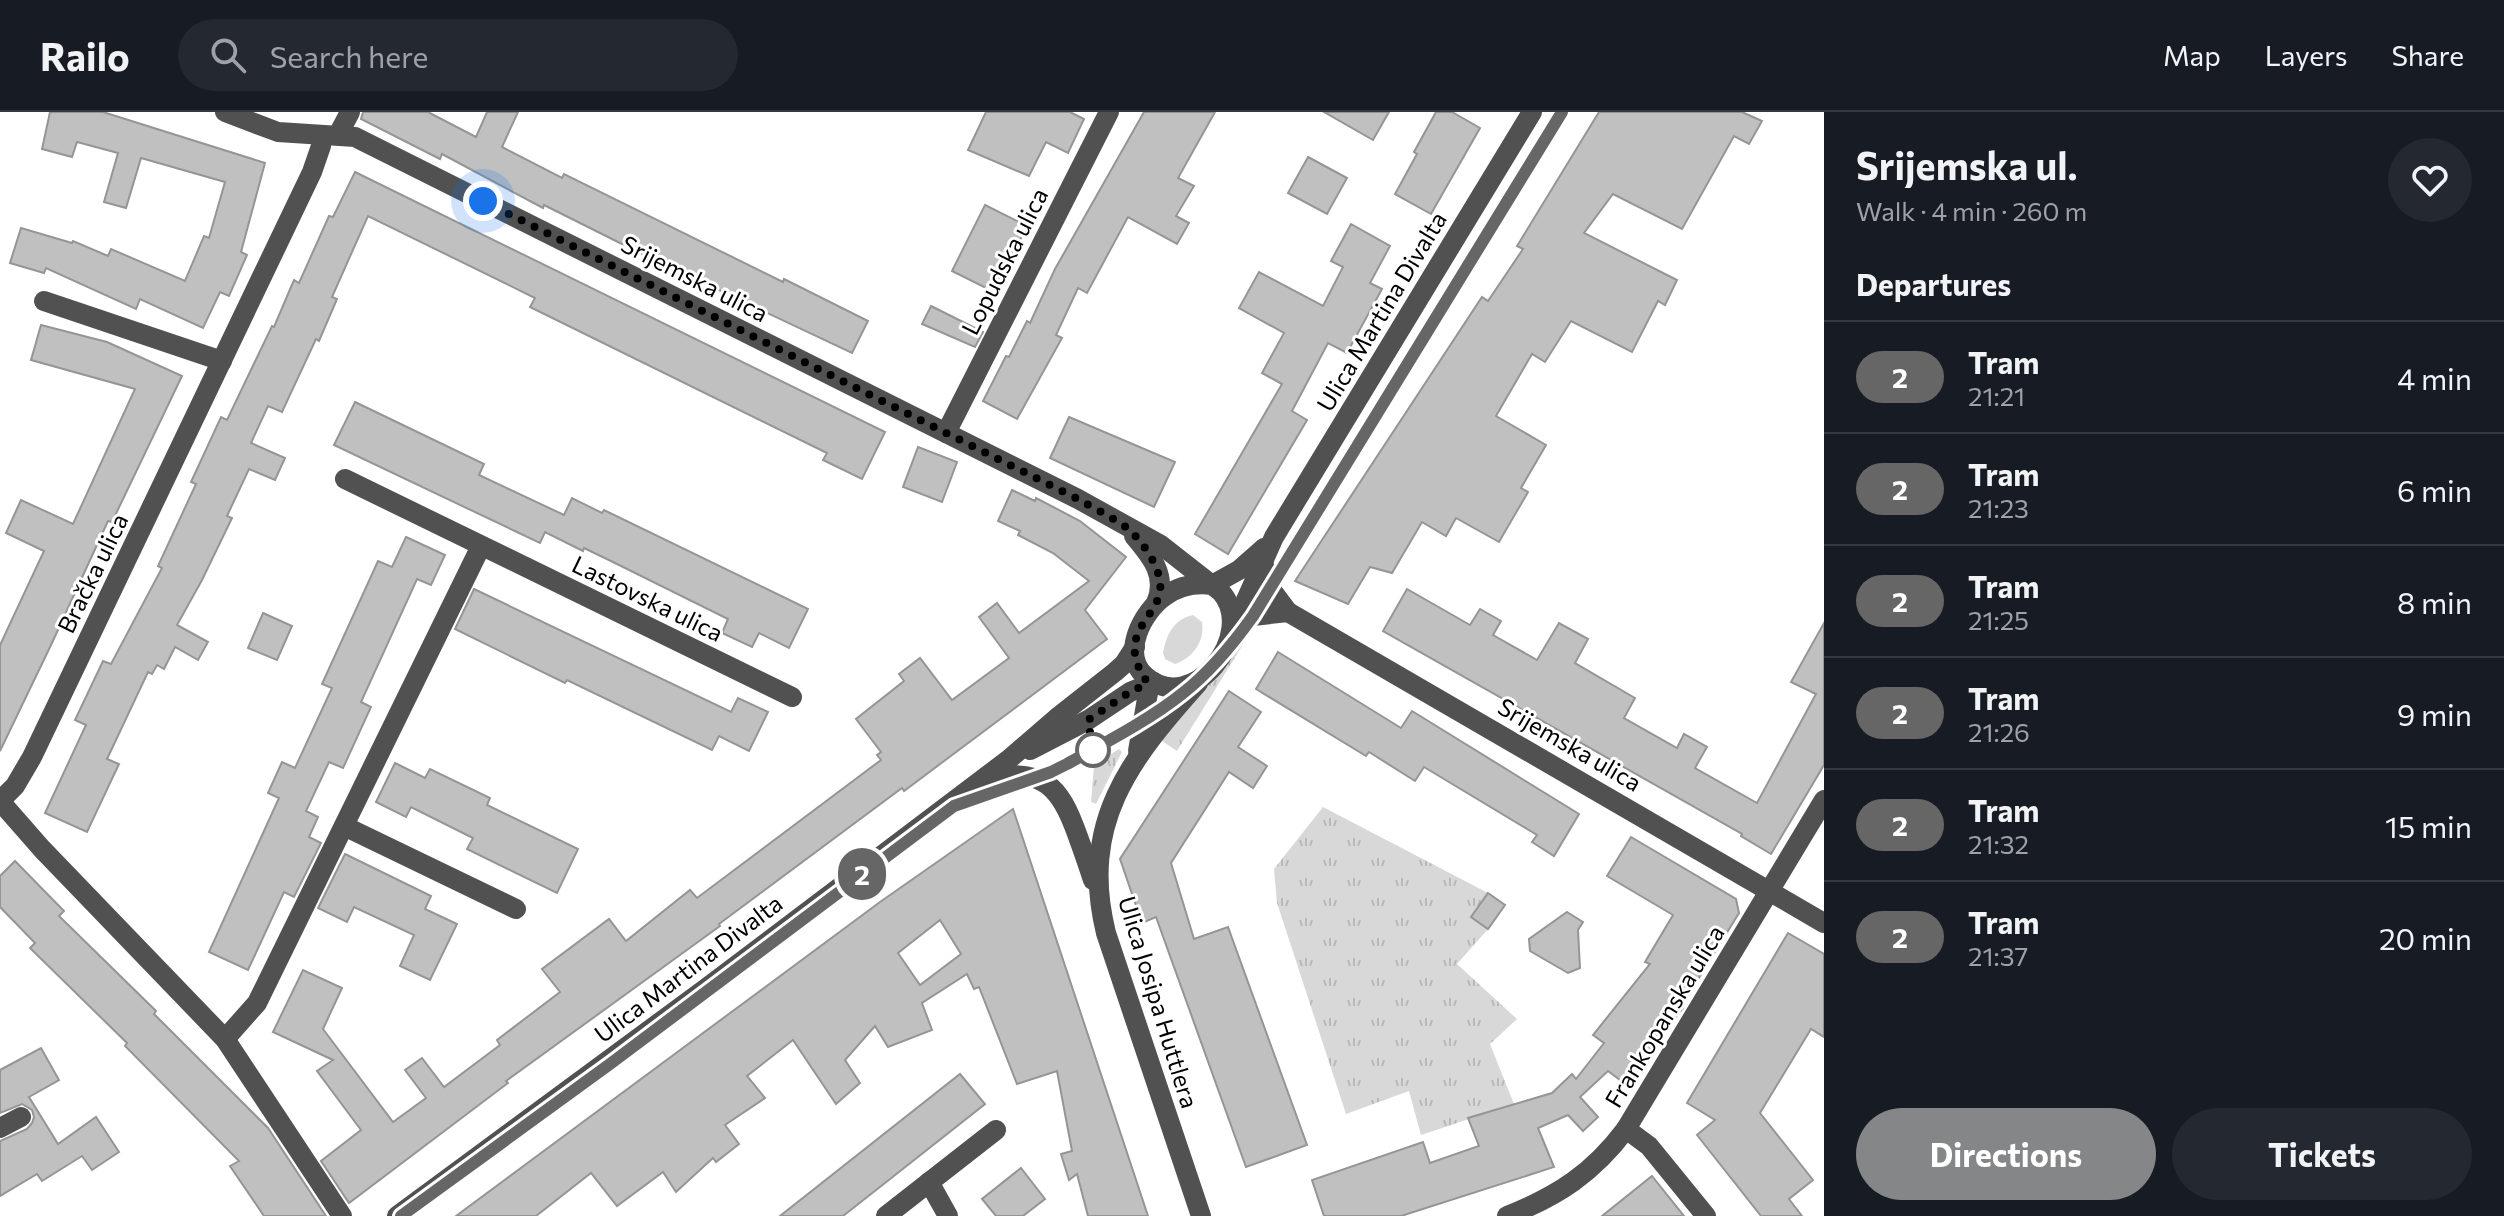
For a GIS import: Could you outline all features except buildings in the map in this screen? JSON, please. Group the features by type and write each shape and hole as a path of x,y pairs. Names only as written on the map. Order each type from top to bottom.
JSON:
{"street":[{"name":"Srijemska ulica","path":"225,112 278,132 355,137 1078,499 1161,545 1212,585"},
{"name":"Bračka ulica","path":"0,801 15,786 32,757 312,172 321,146 350,112"},
{"name":"Lopudska ulica","path":"946,433 1109,112"},
{"name":"Ulica Martina Divalta","path":"1232,630 1274,537 1532,112"},
{"path":"44,301 222,361"},
{"name":"Lastovska ulica","path":"345,479 792,697"},
{"name":"Srijemska ulica","path":"1129,529 1158,570 1161,585 1156,603"},
{"name":"Ulica Martina Divalta","path":"1212,585 1249,563 1274,537"},
{"path":"225,1039 257,1003 481,546"},
{"name":"Srijemska ulica","path":"1263,562 1270,588 1288,612 1824,923"},
{"path":"1212,585 1228,599 1232,612 1232,630 1221,656 1206,674 1181,688 1165,687 1149,681 1137,665 1135,647 1140,627 1156,603 1179,588 1212,585"},
{"path":"1232,630 1253,616 1288,612"},
{"name":"Ulica Martina Divalta","path":"397,1216 986,777 1115,672 1135,647"},
{"name":"Ulica Josipa Huttlera","path":"1201,1216 1106,933 1099,900 1098,868 1103,830 1116,795 1136,759 1206,674"},
{"name":"Ulica Martina Divalta","path":"1008,760 1066,733 1149,681"},
{"name":"Ulica Josipa Huttlera","path":"1136,759 1144,728 1149,681"},
{"path":"986,777 1003,774 1035,778 1057,791 1078,834 1099,900"},
{"name":"Frankopanska ulica","path":"1507,1216 1567,1188 1610,1151 1824,800"},
{"path":"0,801 42,849 225,1039 342,1216"},
{"path":"344,826 516,909"},
{"path":"0,1128 21,1117"},
{"path":"1626,1129 1649,1146 1706,1216"},
{"path":"886,1216 996,1130"},
{"path":"929,1182 948,1216"}],"green space":[{"path":"1193,615 1202,622 1200,642 1187,658 1175,664 1165,659 1166,640 1176,624"},
{"path":"1250,629 1177,751 1162,741 1183,708 1221,672"},
{"path":"1119,749 1122,752 1096,804 1091,802 1094,765"},
{"path":"1323,807 1488,893 1505,905 1457,964 1517,1019 1490,1044 1514,1104 1421,1135 1409,1091 1346,1114 1277,903 1274,869"}],"tram line":[{"path":"401,1216 954,806 1067,764 1174,700 1221,656 1253,616 1562,112"},
{"name":"2","path":"401,1216 954,806 1067,764 1174,700 1196,682 1253,616 1562,112"}],"route":[{"path":"483,201 1078,499 1129,529 1147,551 1160,576 1160,594 1136,638 1137,665 1147,684 1088,720 1093,750"}]}
